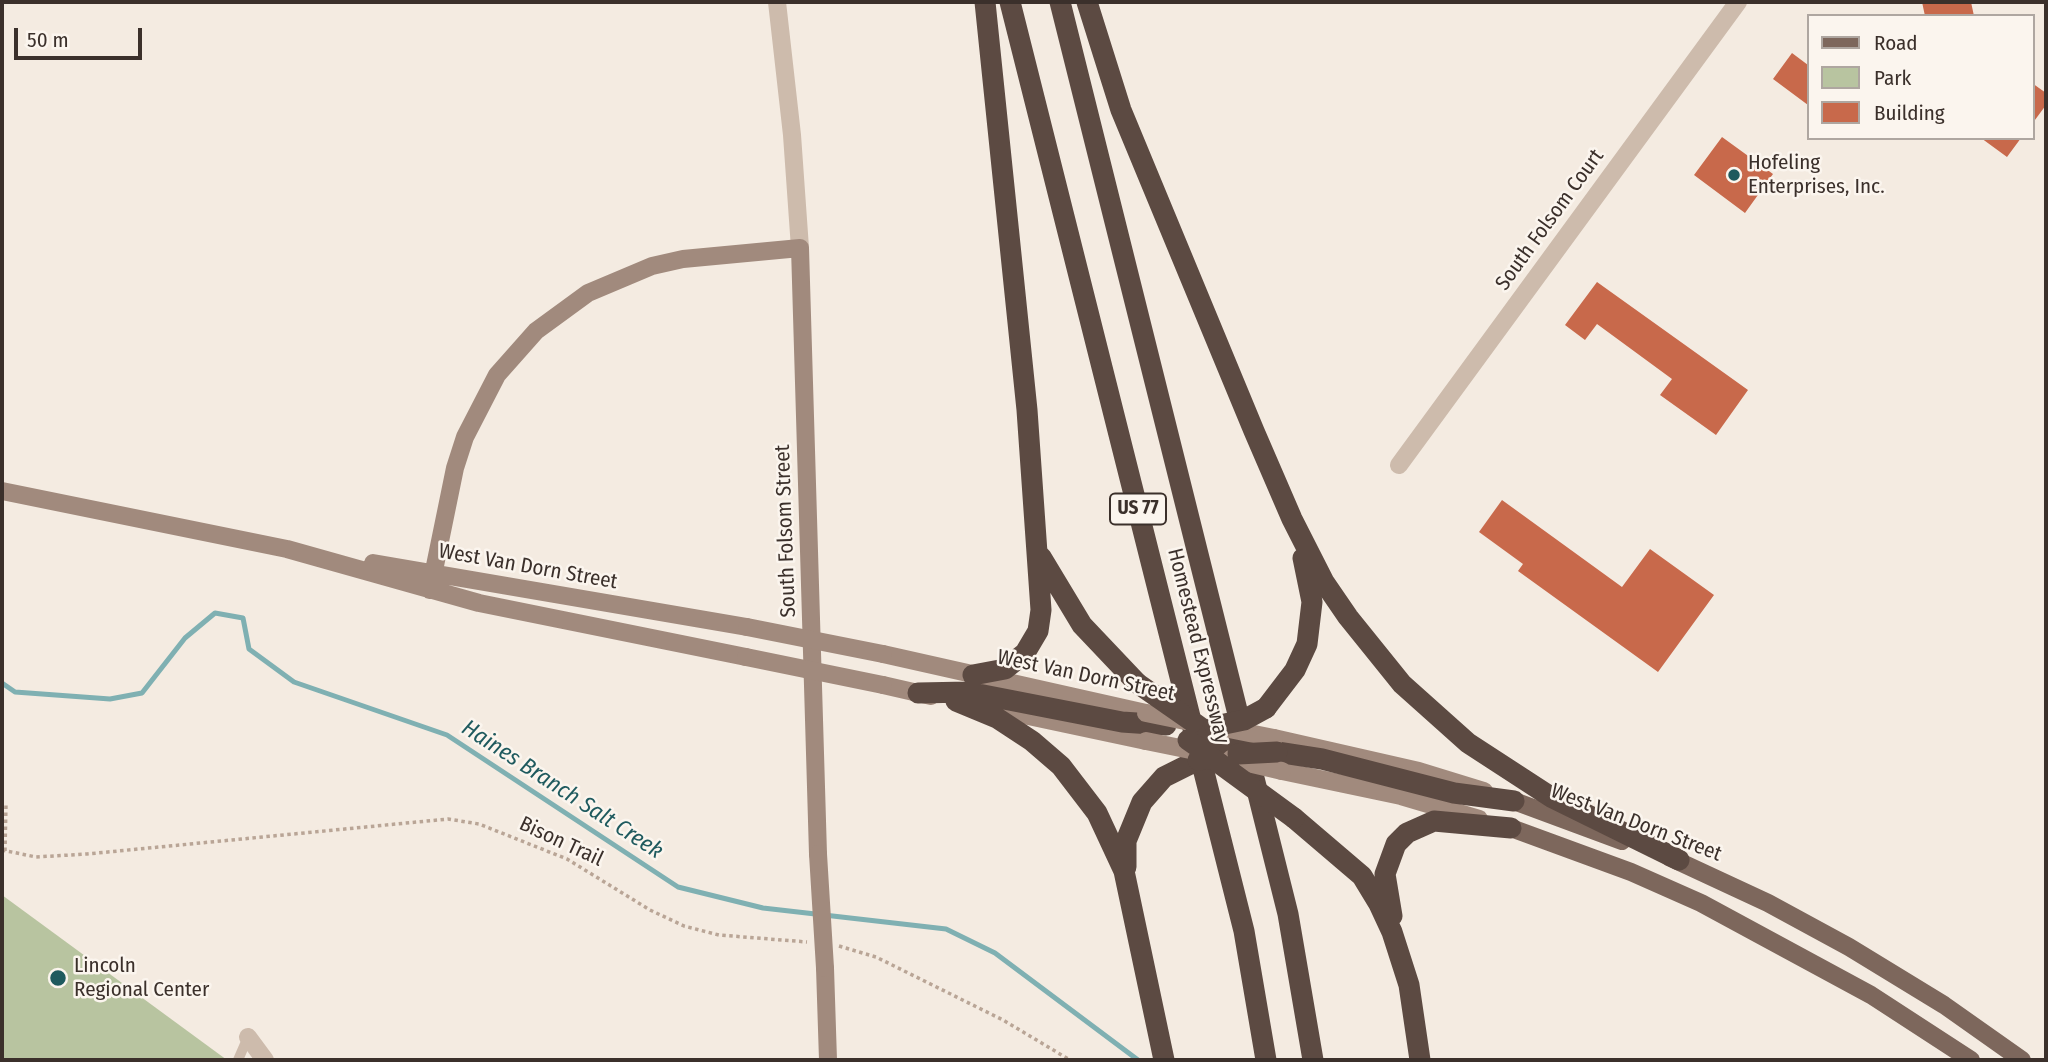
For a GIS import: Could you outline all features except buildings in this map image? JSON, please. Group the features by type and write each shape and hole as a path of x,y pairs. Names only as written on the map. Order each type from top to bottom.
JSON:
{"highway":[{"path":"973,675 997,672 1025,653 1038,631 1041,610 1027,410 985,2"},
{"name":"Homestead Expressway","path":"1010,2 1244,931 1266,1060"},
{"name":"Homestead Expressway","path":"1060,2 1288,914 1313,1060"},
{"path":"1087,2 1121,110 1292,519 1324,582 1348,617 1372,650 1433,714 1506,771 1679,860"},
{"path":"918,693 968,692 1166,725 1203,725 1244,720 1266,708 1296,670 1310,630 1310,589 1292,519"},
{"path":"1036,534 1043,562 1063,599 1082,625 1137,683 1203,725 1226,757 1362,876 1386,918 1401,959 1413,1002 1420,1060"},
{"path":"956,701 997,718 1032,741 1061,766 1097,813 1122,863 1164,1060"},
{"path":"1166,725 1226,757"},
{"path":"1129,893 1126,841 1142,802 1157,782 1188,763 1278,753 1322,759 1454,793 1514,801"},
{"path":"1401,959 1385,874 1396,844 1407,833 1434,821 1511,828"}],"main road":[{"path":"432,582 465,437 497,375 536,331 587,293 652,266 683,260 800,248"},
{"name":"South Folsom Street","path":"800,248 818,854 828,1060"},
{"name":"West Van Dorn Street","path":"2,491 287,549 432,582 747,627 883,654 973,675 1143,722 1226,757"},
{"name":"West Van Dorn Street","path":"432,582 479,603 956,701 1143,722 1203,725 1401,796 1511,828 1631,872 1701,903 1871,995 1970,1060"},
{"name":"West Van Dorn Street","path":"1514,801 1679,860 1768,903 1849,947 1933,999 2022,1060"}],"street":[{"name":"South Folsom Street","path":"777,2 792,135 800,248"},
{"name":"South Folsom Court","path":"1399,466 1738,2"},
{"path":"248,1037 265,1060"}],"lane":[{"path":"238,1060 248,1037"}],"path":[{"path":"4,850 6,804"},
{"name":"Bison Trail","path":"4,850 36,857 87,854 448,819 480,824 567,859 650,910 684,926 719,935 815,943"},
{"path":"837,946 887,962 1003,1020 1070,1060"}],"green space":[{"name":"Lincoln Regional Center","path":"2,895 227,1060 2,1060"}],"waterway":[{"name":"Haines Branch Salt Creek","path":"2,683 15,692 110,699 142,693 185,638 215,613 243,618 249,649 294,682 447,735 678,887 763,908 946,929 995,953 1138,1060"}],"place":[{"name":"Hofeling Enterprises, Inc.","path":"1734,175"},
{"name":"Lincoln Regional Center","path":"58,978"}]}
